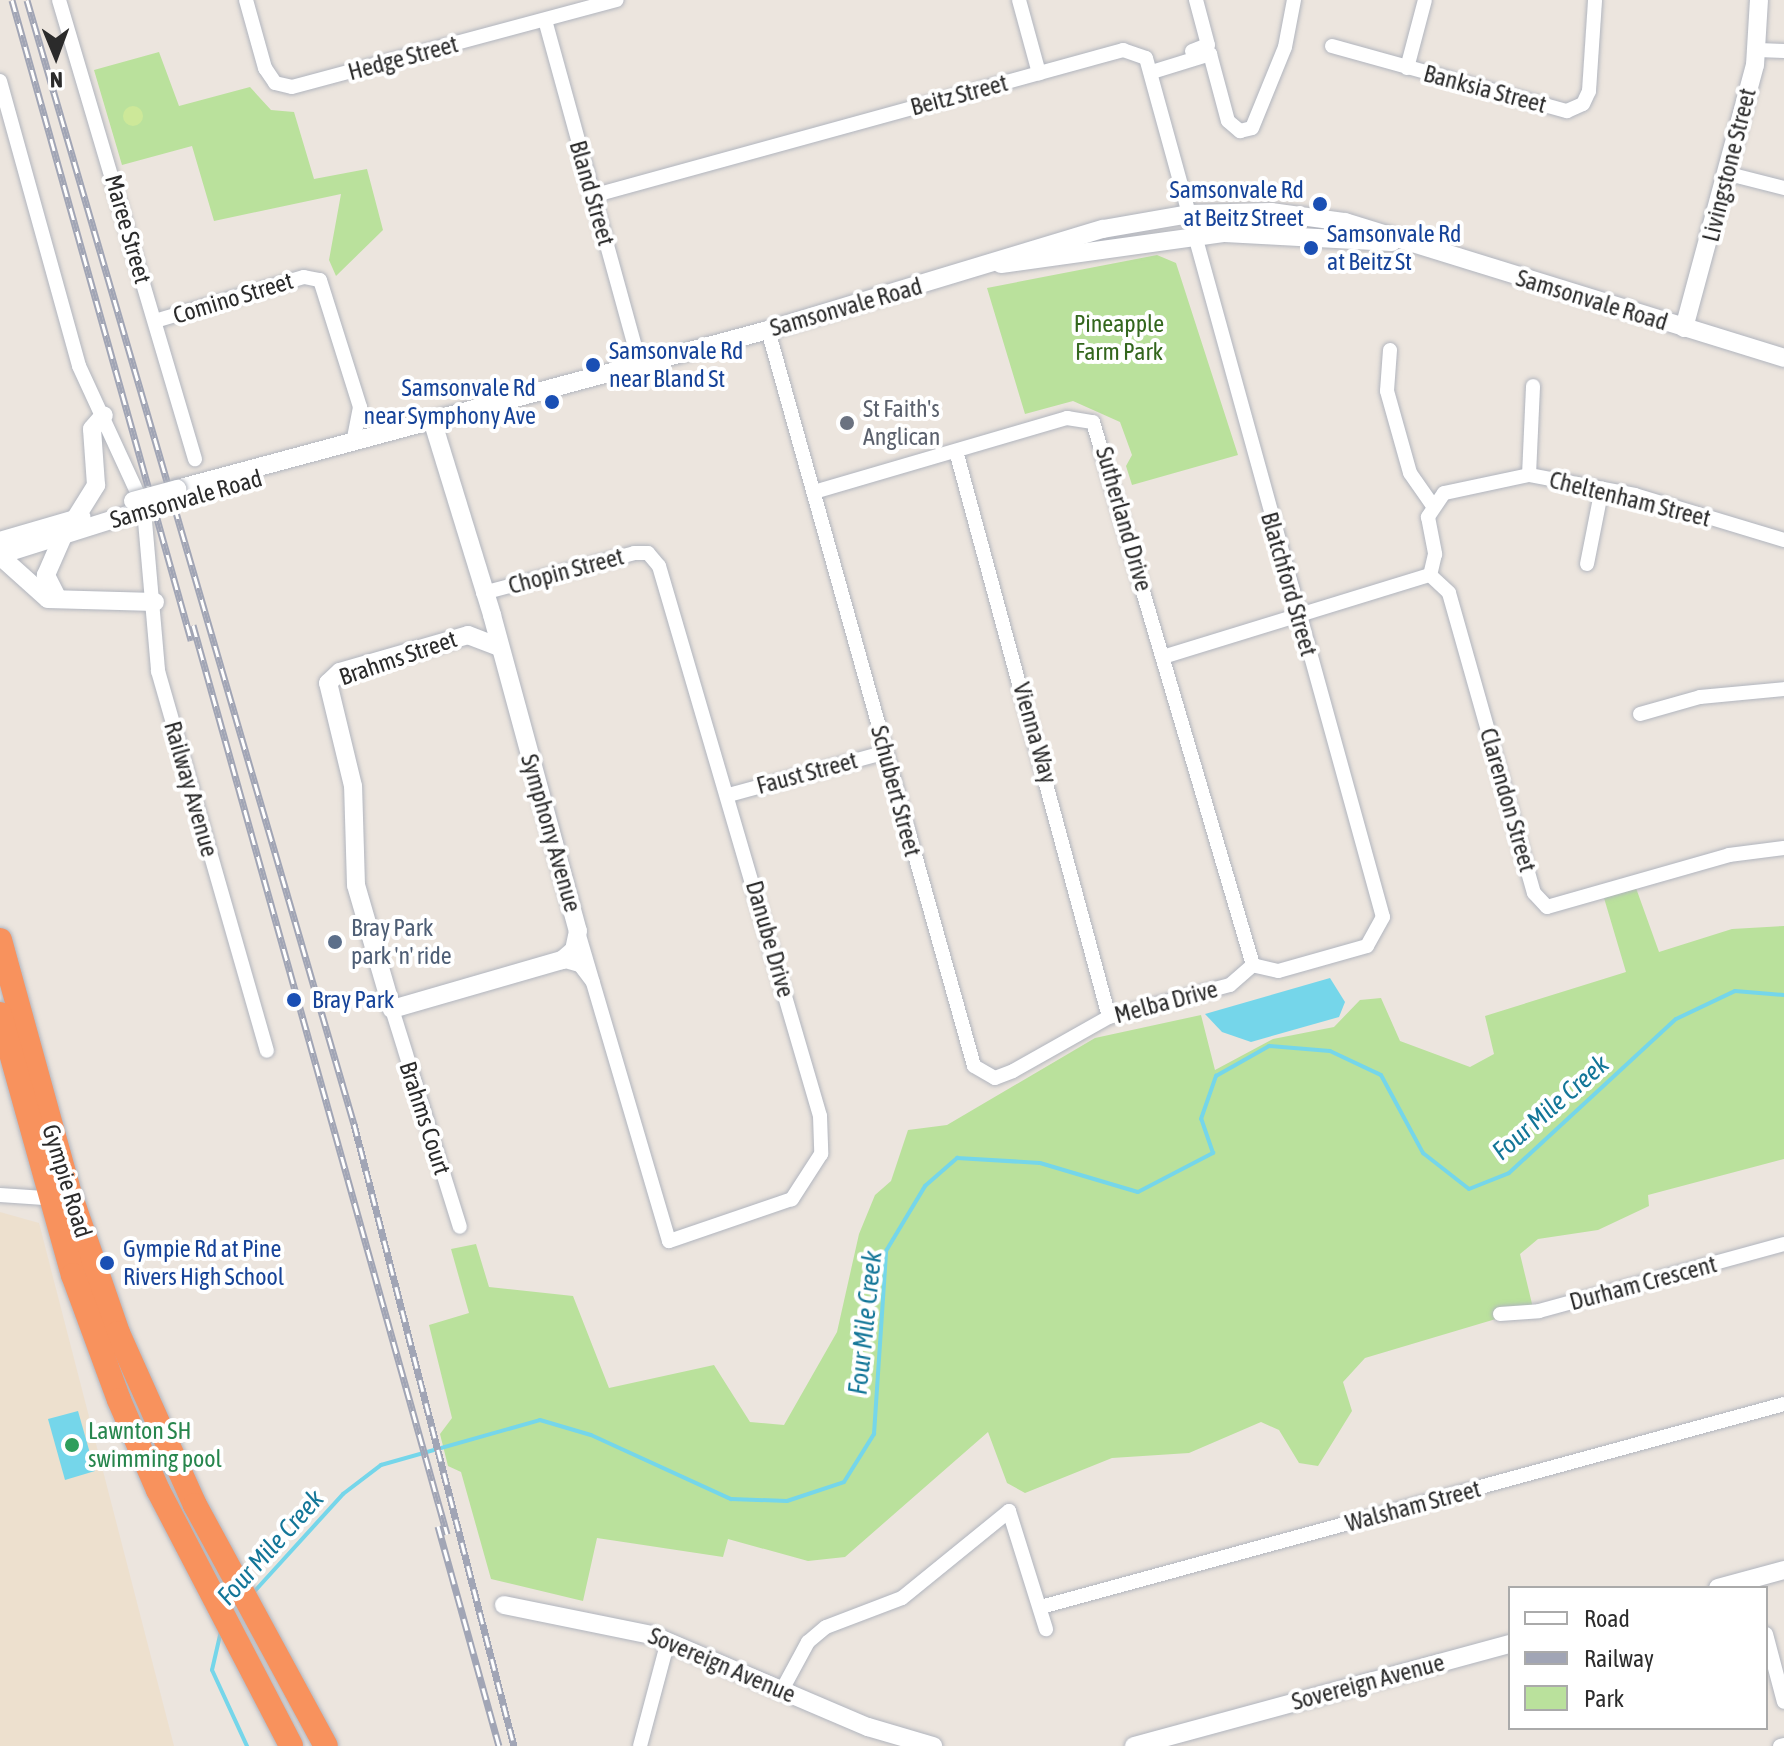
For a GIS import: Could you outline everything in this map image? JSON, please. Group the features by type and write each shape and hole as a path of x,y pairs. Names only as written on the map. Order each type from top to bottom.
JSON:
{"highway":[{"name":"Gympie Road","path":"0,940 61,1199 142,1393 216,1544 326,1746"},
{"name":"Gympie Road","path":"0,1014 61,1199 119,1400 195,1564 291,1746"}],"main road":[{"name":"Livingstone Street","path":"1684,328 1758,50 1759,0"},
{"name":"Samsonvale Road","path":"0,541 75,519 357,451 362,440 391,435 768,330 998,264 1103,229 1189,214 1321,218 1784,358"},
{"name":"Samsonvale Road","path":"998,264 1193,236 1288,232 1400,242"},
{"path":"75,519 96,485 91,434 104,415"},
{"name":"Symphony Avenue","path":"433,423 578,931"},
{"name":"Samsonvale Road","path":"0,556 63,536 138,506"},
{"path":"58,599 46,575 63,536"},
{"path":"0,556 38,594 58,599 155,602"},
{"name":"Brahms Street","path":"392,1009 356,885 353,786 328,683 340,672 468,635 483,622 485,599"},
{"name":"Brahms Street","path":"468,635 499,647"},
{"path":"392,1009 562,960 574,950 578,931"},
{"path":"1732,1586 1753,1583 1784,1570"},
{"name":"Sovereign Avenue","path":"504,1605 668,1641 782,1690 933,1746"},
{"name":"Sovereign Avenue","path":"1134,1746 1508,1645"}],"street":[{"name":"Maree Street","path":"59,0 195,459"},
{"name":"Hedge Street","path":"246,0 265,68 275,83 292,87 617,0"},
{"path":"1019,0 1039,73"},
{"path":"1150,68 1208,45 1196,0"},
{"path":"1150,68 1210,54 1228,121 1240,131 1252,128 1285,47 1294,0"},
{"path":"1407,68 1425,0"},
{"name":"Banksia Street","path":"1332,46 1567,111 1583,104 1589,91 1595,0"},
{"name":"Bland Street","path":"545,20 640,365"},
{"name":"Beitz Street","path":"592,196 1123,50 1141,53 1150,68"},
{"path":"1758,50 1784,51"},
{"path":"1150,68 1193,236"},
{"name":"Railway Avenue","path":"0,81 79,366 104,415 138,506 155,602 163,690 267,1051"},
{"path":"1725,173 1784,188"},
{"name":"Blatchford Street","path":"1193,236 1383,917 1381,932 1367,946 1278,971 1253,965"},
{"name":"Comino Street","path":"155,321 304,277 320,280 360,407 362,440"},
{"path":"768,330 814,492"},
{"path":"1163,657 1299,619 1430,575 1432,505 1410,473 1387,391 1390,350"},
{"path":"1529,475 1533,386"},
{"path":"360,407 391,435"},
{"name":"Sutherland Drive","path":"814,492 1067,418 1093,422 1253,965"},
{"name":"Vienna Way","path":"956,451 1109,1017"},
{"name":"Cheltenham Street","path":"1432,505 1444,493 1529,475 1602,488 1784,540"},
{"path":"1587,564 1602,488"},
{"name":"Schubert Street","path":"814,492 965,1048 974,1066 995,1078"},
{"name":"Chopin Street","path":"485,599 648,553"},
{"name":"Danube Drive","path":"648,553 659,566 729,795 824,1135 813,1169 786,1204 669,1241"},
{"name":"Clarendon Street","path":"1430,575 1449,593 1534,893 1547,907 1729,855 1784,848"},
{"path":"1640,714 1700,697 1784,689"},
{"name":"Faust Street","path":"729,795 886,752"},
{"name":"Symphony Avenue","path":"578,931 669,1241"},
{"path":"562,960 580,965 593,982"},
{"name":"Melba Drive","path":"995,1078 1109,1017 1230,985 1253,965"},
{"name":"Brahms Court","path":"392,1009 460,1227"},
{"path":"0,1195 61,1199"},
{"name":"Durham Crescent","path":"1500,1314 1539,1311 1784,1244"},
{"name":"Walsham Street","path":"1041,1607 1784,1404"},
{"path":"782,1690 808,1642 826,1627 902,1598 1009,1511 1046,1629"},
{"path":"195,1564 209,1559 216,1544"},
{"path":"640,1746 668,1641"},
{"path":"1768,1642 1784,1702"}],"shaded area":[{"path":"0,1212 39,1223 174,1746 0,1746"}],"green space":[{"path":"159,52 179,106 250,87 271,110 294,112 314,179 367,169 383,230 336,276 329,260 341,194 214,221 192,146 122,165 94,70"},
{"path":"133,106 140,109 143,116 140,123 133,126 126,123 123,116 126,109"},
{"name":"Pineapple Farm Park","path":"1157,255 1176,263 1238,455 1132,485 1126,466 1132,455 1120,422 1073,401 1025,414 987,288"},
{"path":"1636,888 1659,952 1732,929 1784,926 1784,1159 1648,1195 1649,1206 1598,1230 1538,1239 1520,1254 1533,1308 1365,1358 1343,1382 1352,1411 1318,1466 1299,1463 1279,1430 1261,1422 1189,1453 1112,1458 1025,1493 1007,1483 988,1432 845,1557 808,1561 728,1539 723,1557 597,1538 583,1601 491,1579 461,1472 448,1466 440,1434 452,1418 429,1325 469,1313 451,1249 476,1244 489,1287 573,1296 609,1388 714,1365 750,1422 784,1425 837,1332 859,1234 875,1195 891,1181 908,1130 947,1125 1095,1038 1201,1015 1215,1070 1273,1039 1334,1027 1360,1000 1381,998 1400,1041 1470,1067 1494,1054 1485,1016 1626,972 1604,898"}],"water":[{"path":"1330,978 1345,1002 1339,1017 1251,1042 1222,1032 1205,1014"},
{"name":"Lawnton SH swimming pool","path":"78,1411 95,1471 65,1480 48,1419"}],"waterway":[{"name":"Four Mile Creek","path":"253,1593 343,1494 381,1465 540,1420 591,1435 731,1499 787,1501 844,1482 874,1434 886,1251 925,1186 957,1158 1040,1163 1138,1192 1213,1153 1201,1119 1216,1076 1269,1046 1330,1051 1381,1075 1423,1153 1469,1189 1509,1173 1676,1019 1735,991 1784,995"},
{"name":"Four Mile Creek","path":"221,1631 212,1670 247,1746"}],"railway":[{"path":"12,0 191,640"},
{"path":"27,0 354,1124 514,1746"},
{"path":"193,625 447,1534"},
{"path":"438,1526 499,1746"}],"place":[{"name":"Samsonvale Rd at Beitz Street","path":"1320,204"},
{"name":"Samsonvale Rd at Beitz St","path":"1311,248"},
{"name":"Samsonvale Rd near Bland St","path":"593,365"},
{"name":"Samsonvale Rd near Symphony Ave","path":"552,402"},
{"name":"St Faith's Anglican","path":"847,423"},
{"name":"Bray Park park 'n' ride","path":"335,942"},
{"name":"Bray Park","path":"294,1000"},
{"name":"Gympie Rd at Pine Rivers High School","path":"107,1263"},
{"name":"Lawnton SH swimming pool","path":"72,1445"}]}
